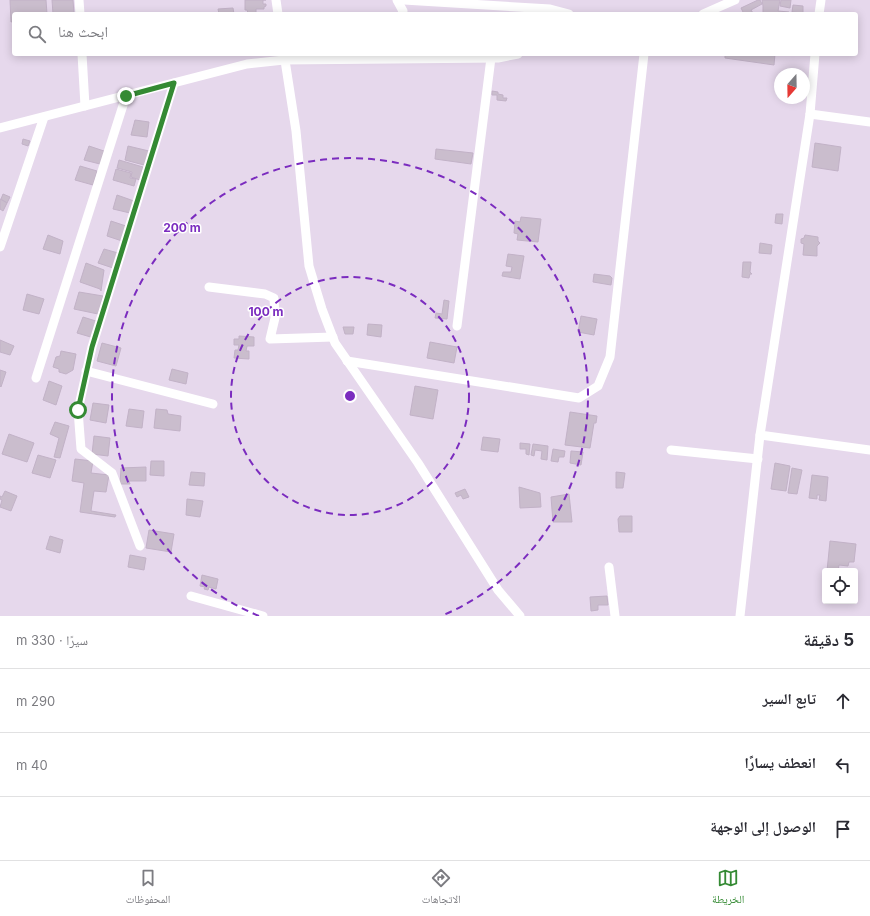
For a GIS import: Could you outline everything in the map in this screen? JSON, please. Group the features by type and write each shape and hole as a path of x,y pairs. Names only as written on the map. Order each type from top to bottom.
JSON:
{"street":[{"path":"79,0 80,12"},
{"path":"276,0 278,12"},
{"path":"397,0 403,12"},
{"path":"404,0 550,9 561,12"},
{"path":"708,12 735,0"},
{"path":"819,12 821,0"},
{"path":"82,56 85,106"},
{"path":"0,128 247,64 284,57 389,56 498,58 508,56"},
{"path":"347,361 579,398 598,386 610,358 644,56"},
{"path":"740,616 760,435 810,114 815,56"},
{"path":"284,57 296,131 309,266 322,309 335,344 418,463 498,590 520,616"},
{"path":"457,326 491,58"},
{"path":"140,546 112,473 81,448 78,410 92,347 174,83"},
{"path":"36,378 126,96"},
{"path":"810,114 870,122"},
{"path":"0,247 44,117"},
{"path":"209,287 265,294 274,298 275,318 270,339 333,337"},
{"path":"86,371 213,404"},
{"path":"760,435 870,450"},
{"path":"670,450 758,459"},
{"path":"609,567 615,616"},
{"path":"191,596 264,616"}],"building":[{"path":"10,0 46,0 47,12 12,12 11,22"},
{"path":"52,0 73,0 74,12 53,12"},
{"path":"245,0 263,0 263,4 266,4 264,9 256,9 256,12 248,12 247,10 245,10"},
{"path":"758,0 760,0 762,4 751,10 752,12 743,12 741,8"},
{"path":"762,0 780,0 778,11 789,12 763,12"},
{"path":"781,0 791,0 790,8 780,6"},
{"path":"793,5 803,6 803,12 792,12"},
{"path":"233,8 234,12 219,12 218,9"},
{"path":"725,56 775,56 774,65 725,58"},
{"path":"492,91 503,95 503,98 507,98 506,101 497,100 497,95 492,95"},
{"path":"135,120 149,122 147,137 131,135"},
{"path":"23,139 30,141 28,146 22,144"},
{"path":"815,143 841,147 838,171 812,167"},
{"path":"89,146 104,151 100,164 84,160"},
{"path":"128,146 149,151 144,165 125,160"},
{"path":"436,149 473,153 471,164 435,159"},
{"path":"119,160 143,167 140,180 131,177 132,172 117,168"},
{"path":"80,166 97,171 93,185 75,180"},
{"path":"116,169 131,173 130,178 136,179 134,186 113,180"},
{"path":"3,194 10,197 7,203 1,199"},
{"path":"117,195 134,201 130,213 113,209"},
{"path":"0,199 7,203 3,211 0,209"},
{"path":"776,214 783,214 782,224 775,223"},
{"path":"521,217 541,219 538,242 517,240 518,234 514,233 515,221 520,222"},
{"path":"111,221 126,226 122,241 107,236"},
{"path":"48,235 63,241 60,254 43,249"},
{"path":"805,235 818,237 818,241 820,243 817,246 817,256 803,255 804,244 801,243 801,239 804,238"},
{"path":"760,243 772,245 771,254 759,253"},
{"path":"104,249 118,253 113,268 98,263"},
{"path":"508,254 524,256 520,279 502,276 503,272 511,272 512,267 506,266"},
{"path":"743,262 751,262 750,272 752,274 750,274 749,278 742,277"},
{"path":"86,263 104,270 101,291 100,289 80,282"},
{"path":"594,274 610,276 612,278 611,285 593,282"},
{"path":"79,292 103,296 98,314 74,309"},
{"path":"27,294 44,299 39,314 23,310"},
{"path":"444,300 449,301 447,319 435,318 436,313 442,314"},
{"path":"581,316 597,319 594,335 578,332"},
{"path":"83,317 99,322 94,338 77,333"},
{"path":"368,324 382,325 381,337 367,335"},
{"path":"343,327 354,327 353,334 345,334"},
{"path":"239,336 254,337 254,346 247,346 246,351 249,351 249,359 234,358 235,350 238,350 239,345 234,345 234,339 239,339"},
{"path":"0,340 14,346 10,355 0,352"},
{"path":"430,342 457,347 454,363 427,358"},
{"path":"102,343 121,348 116,366 97,361"},
{"path":"61,351 76,354 73,370 66,374 59,372 59,369 53,367 56,357 60,356"},
{"path":"172,369 188,373 186,384 169,380"},
{"path":"0,370 6,372 1,387 0,386"},
{"path":"49,381 62,386 56,405 43,400"},
{"path":"415,386 438,390 433,419 410,415"},
{"path":"93,403 109,405 106,423 90,420"},
{"path":"129,409 144,411 142,428 126,426"},
{"path":"156,409 167,410 168,414 181,416 180,431 154,428"},
{"path":"570,412 597,416 596,423 594,423 590,448 565,445"},
{"path":"55,422 69,426 60,458 54,457 59,438 50,434"},
{"path":"9,434 34,443 27,462 2,454"},
{"path":"94,436 110,438 108,456 92,454"},
{"path":"483,437 500,439 498,452 481,450"},
{"path":"520,443 530,444 529,455 526,454 526,449 520,449"},
{"path":"533,444 548,446 547,460 541,459 542,451 535,450 534,456 531,455"},
{"path":"553,449 565,451 564,457 559,457 558,462 551,461"},
{"path":"571,451 583,452 581,465 570,463"},
{"path":"38,455 56,460 50,478 32,473"},
{"path":"75,459 93,461 91,473 109,475 106,492 94,491 91,511 116,515 115,517 80,512 84,483 72,481"},
{"path":"151,461 164,461 164,476 150,475"},
{"path":"775,463 790,466 786,491 771,489"},
{"path":"146,467 146,481 129,481 130,484 120,484 121,468"},
{"path":"792,468 802,470 797,494 788,493"},
{"path":"191,472 205,473 204,486 189,485"},
{"path":"616,472 625,473 623,488 616,488"},
{"path":"812,475 828,477 826,501 819,500 820,495 817,495 817,499 809,498"},
{"path":"519,487 540,493 541,507 520,508"},
{"path":"465,489 469,497 463,499 461,495 457,497 455,493"},
{"path":"5,491 17,496 11,511 0,507 2,500 0,499 0,496 2,497"},
{"path":"569,494 572,522 553,522 551,497"},
{"path":"187,499 203,501 200,517 186,515"},
{"path":"620,516 632,516 632,532 619,532 618,519"},
{"path":"149,530 174,534 171,552 146,548"},
{"path":"50,536 63,540 60,553 46,549"},
{"path":"830,541 856,544 854,562 849,562 848,566 839,565 838,568 827,568"},
{"path":"130,555 146,558 144,570 128,567"},
{"path":"202,575 218,579 216,589 209,587 208,590 204,589 205,587 200,586"},
{"path":"607,596 608,605 598,605 598,610 591,611 590,597"}],"route":[{"path":"78,410 92,347 174,83 126,96"}]}
